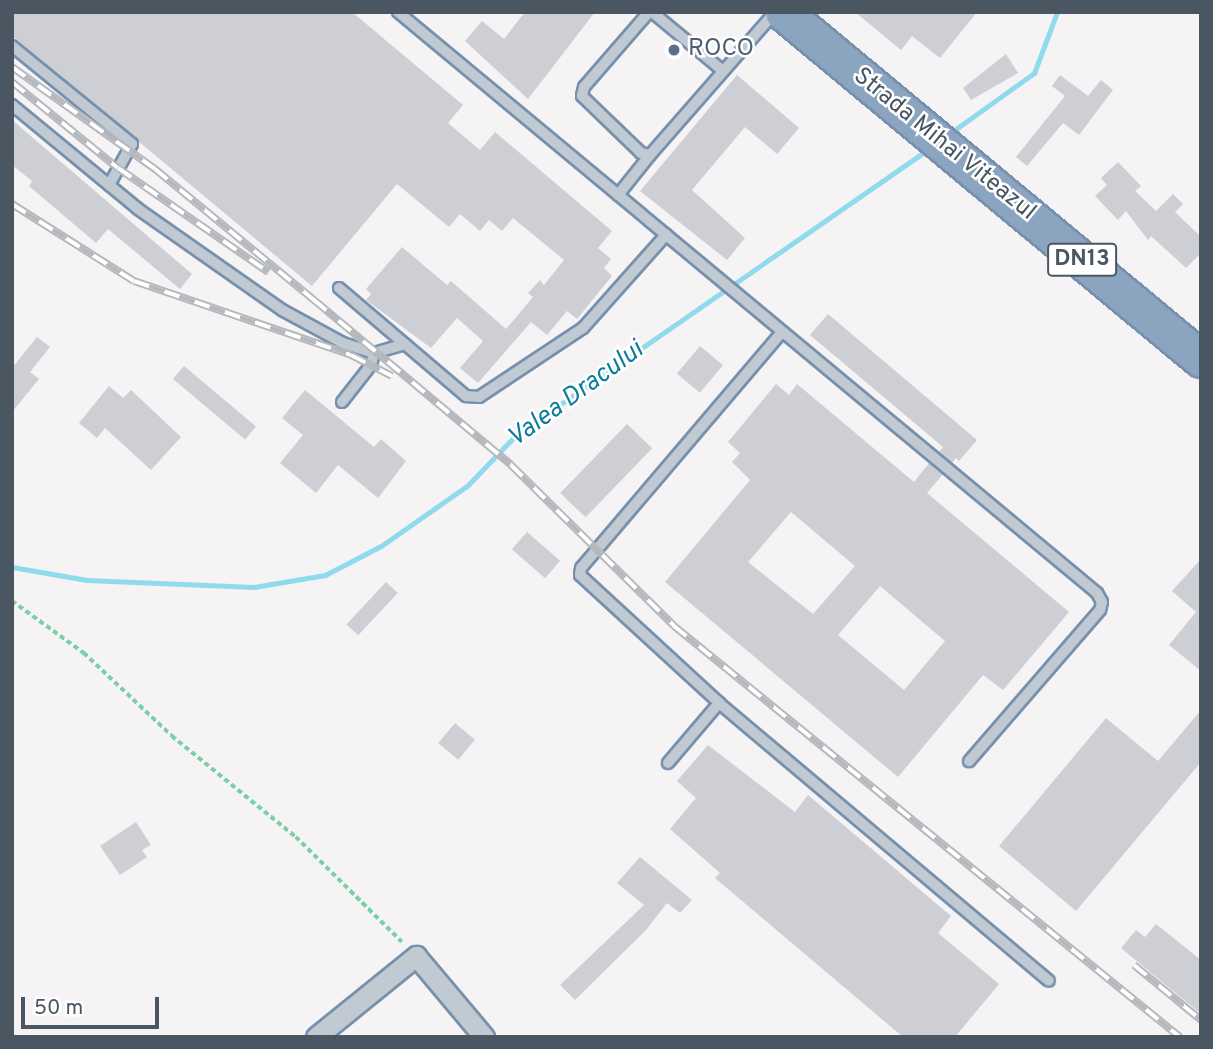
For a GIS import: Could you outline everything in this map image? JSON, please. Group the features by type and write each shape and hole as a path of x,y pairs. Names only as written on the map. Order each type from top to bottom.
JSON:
{"highway":[{"name":"Strada Mihai Viteazul","path":"783,12 1201,359"}],"street":[{"path":"316,1037 416,956 484,1037"}],"lane":[{"path":"398,12 1102,602 968,761"},
{"path":"650,155 641,153 582,96 584,87 650,12 723,71"},
{"path":"618,195 775,12"},
{"path":"12,46 132,144 108,185"},
{"path":"12,105 108,185 229,276 282,310 343,343 374,353 405,344"},
{"path":"339,288 466,396 489,395 583,328 666,235"},
{"path":"782,332 581,568 583,582 719,703 1049,981"},
{"path":"342,402 371,365 374,353"},
{"path":"668,763 719,703"}],"path":[{"path":"12,601 84,653 172,736 296,837 416,956"}],"building":[{"path":"12,12 352,12 463,105 448,123 480,150 495,132 612,231 598,248 611,259 604,268 612,276 577,319 567,311 547,335 531,322 478,383 460,368 483,341 457,318 431,348 366,300 371,294 366,289 402,247 447,285 451,281 506,329 533,297 528,293 540,280 544,285 564,260 513,218 502,231 489,220 480,231 460,214 449,227 397,184 312,286 12,36"},
{"path":"525,12 595,12 528,99 465,41 482,21 504,39"},
{"path":"855,12 977,12 940,58 912,36 901,50"},
{"path":"1006,54 1018,73 971,100 963,88"},
{"path":"737,75 799,128 777,154 745,127 692,190 745,238 727,260 640,191"},
{"path":"1060,75 1088,96 1101,80 1113,90 1079,135 1063,123 1027,166 1016,157 1065,96 1052,86"},
{"path":"12,120 192,274 180,289 108,229 96,243 29,186 32,181 12,165"},
{"path":"1118,162 1141,186 1135,191 1156,211 1173,194 1183,204 1175,212 1201,237 1201,253 1186,268 1151,236 1148,240 1126,211 1118,220 1095,196 1107,185 1101,178"},
{"path":"828,314 977,440 959,461 956,458 952,463 939,452 943,447 810,335"},
{"path":"37,337 50,347 30,372 39,379 12,412 12,368"},
{"path":"700,346 723,365 700,393 677,374"},
{"path":"184,366 256,426 245,439 173,379"},
{"path":"776,384 789,395 797,384 914,482 929,463 943,474 927,493 1069,612 1003,690 983,675 898,777 665,582 750,480 732,462 740,453 728,442","holes":["791,512 855,566 813,614 748,562","880,586 945,641 904,690 838,635"]},
{"path":"109,386 123,398 131,390 181,437 151,470 105,428 97,438 79,423"},
{"path":"305,390 374,447 381,439 406,461 378,498 338,465 316,493 280,463 303,435 282,418"},
{"path":"627,424 652,448 585,517 560,493"},
{"path":"527,532 560,561 545,578 512,549"},
{"path":"1201,559 1201,671 1169,645 1196,612 1172,591"},
{"path":"386,582 398,593 358,635 346,624"},
{"path":"1201,710 1201,762 1076,911 999,846 1106,718 1158,761"},
{"path":"455,723 475,740 458,760 438,743"},
{"path":"708,745 795,812 808,795 951,916 938,933 999,984 955,1037 903,1037 715,878 720,873 670,829 696,798 677,781"},
{"path":"136,822 151,845 142,850 147,857 120,875 100,846"},
{"path":"640,857 692,900 680,913 667,903 646,930 575,1000 560,985 644,905 617,883"},
{"path":"1156,924 1201,960 1201,1014 1121,948 1136,930 1145,937"}],"waterway":[{"name":"Valea Dracului","path":"949,134 1034,73 1057,12"},
{"name":"Valea Dracului","path":"12,567 87,580 254,587 325,575 381,546 468,485 516,435 930,148"}],"railway":[{"path":"12,67 155,169 314,300 511,465 674,626 1180,1037"},
{"path":"12,82 118,168 268,272"},
{"path":"12,204 134,281 351,355 392,376"},
{"path":"1134,965 1201,1020"}],"place":[{"name":"ROCO","path":"674,50"}]}
